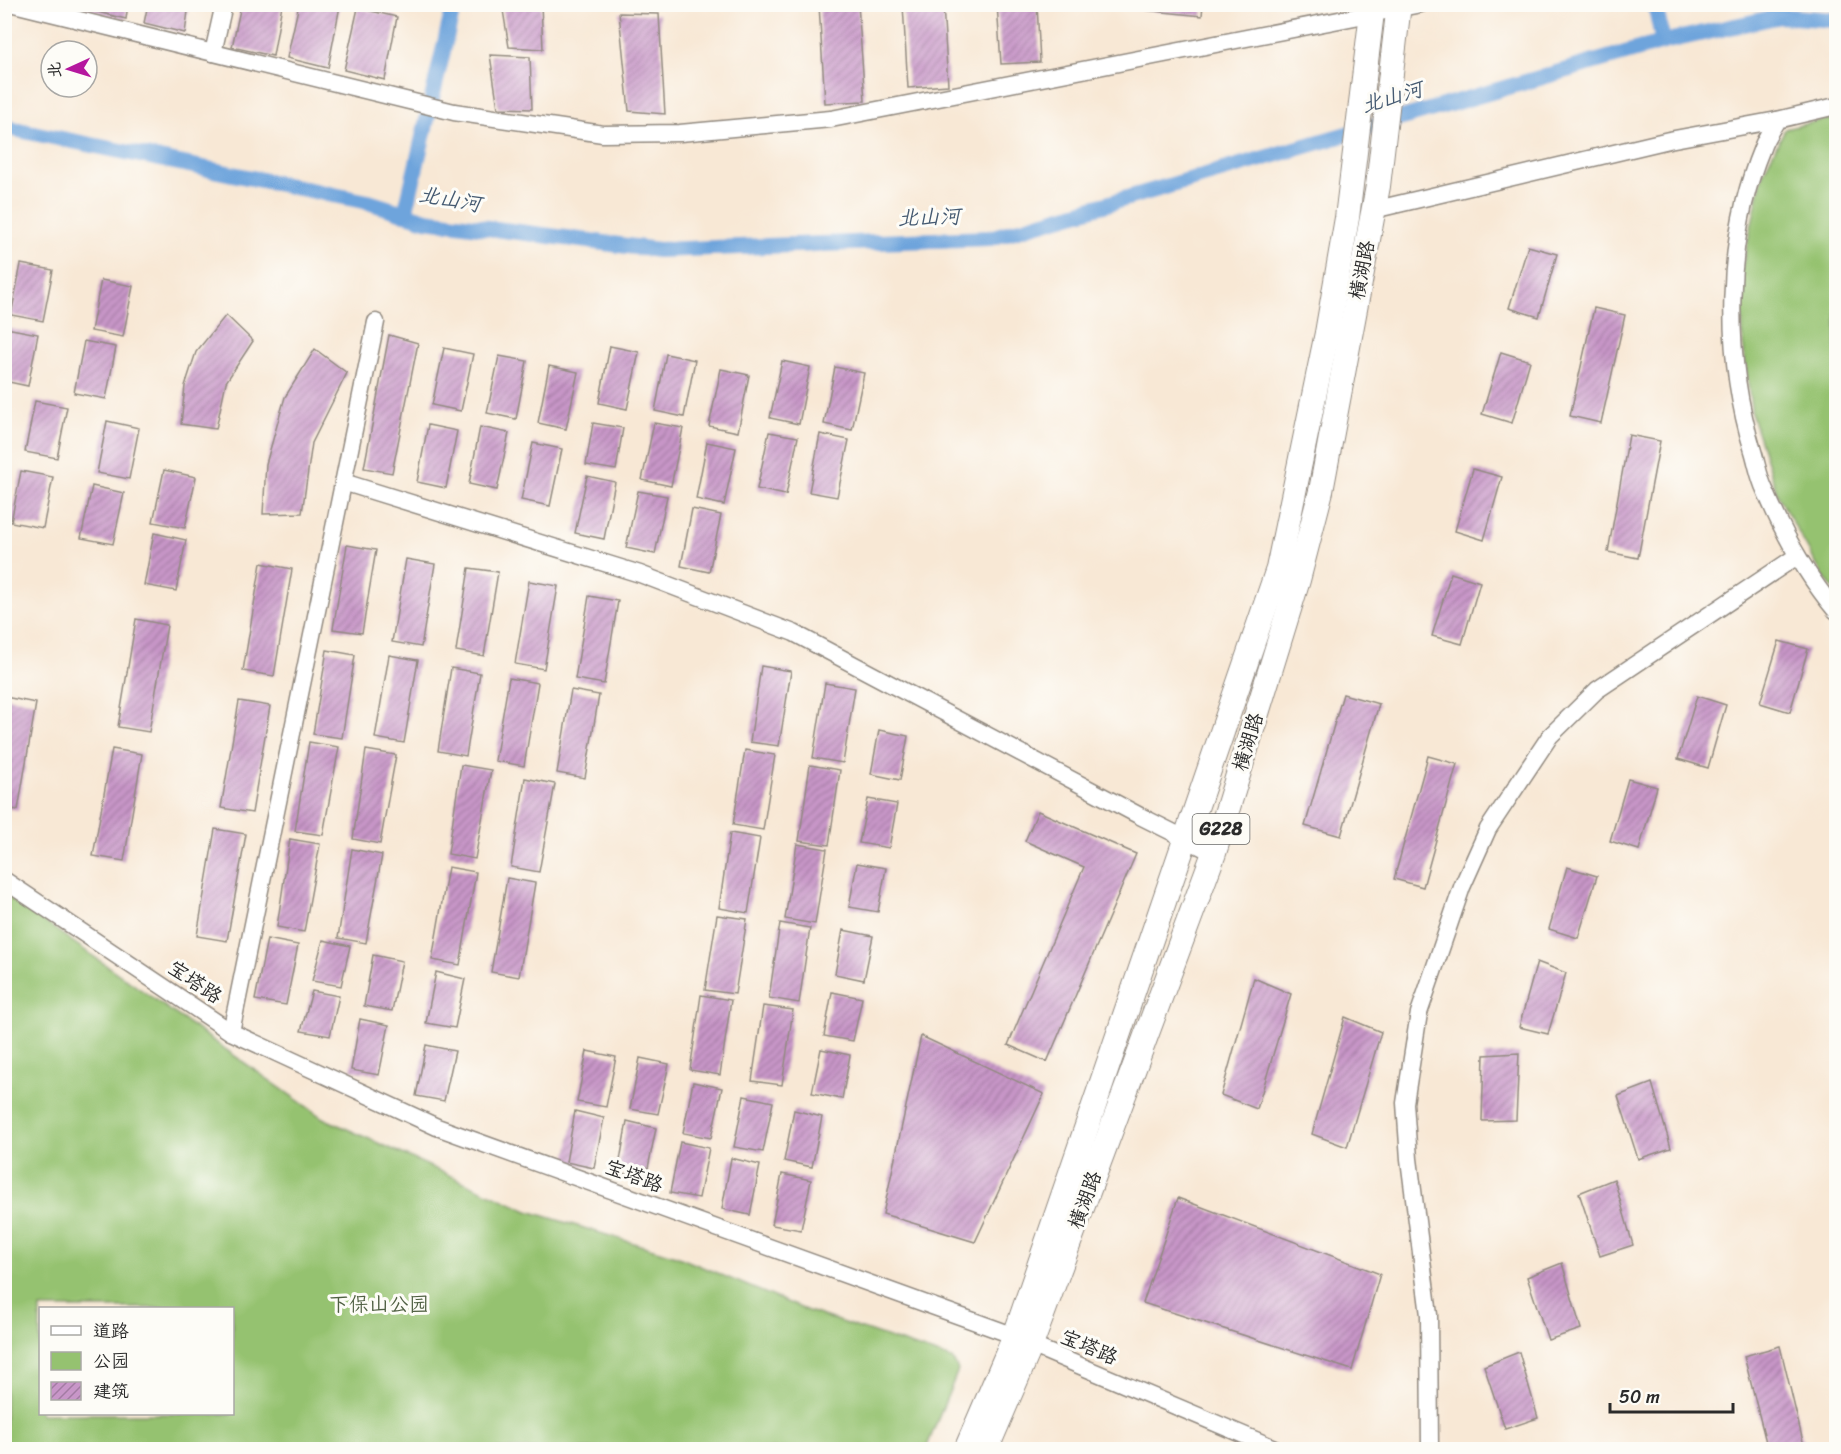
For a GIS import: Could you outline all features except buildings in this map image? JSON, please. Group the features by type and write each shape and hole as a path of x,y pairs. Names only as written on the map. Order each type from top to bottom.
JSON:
{"highway":[{"name":"横湖路","path":"966,1449 1023,1341 1214,853 1298,580 1321,491 1378,186 1393,52 1406,6"},
{"name":"横湖路","path":"986,1449 1186,839 1278,569 1327,333 1347,218 1366,49 1373,9"}],"street":[{"path":"14,4 454,112 603,134 680,133 831,119 1373,9 1406,6"},
{"path":"213,53 224,4"},
{"path":"1373,210 1669,140 1777,120 1836,106"},
{"path":"1777,120 1762,147 1743,208 1733,276 1733,344 1742,414 1764,489 1797,556 1836,610"},
{"path":"231,1032 376,322"},
{"path":"343,482 640,574 794,633 1214,853"},
{"path":"1430,1449 1429,1315 1409,1159 1405,1103 1419,1013 1462,887 1488,829 1550,736 1597,690 1797,556"},
{"name":"宝塔路","path":"4,880 231,1032 437,1127 1023,1341 1279,1449"}],"green space":[{"path":"1836,119 1836,592 1823,576 1778,496 1752,416 1743,343 1741,272 1763,173 1785,129"},
{"name":"下保山公园","path":"5,894 323,1118 528,1211 676,1256 808,1311 952,1359 958,1370 926,1449 5,1449"}],"waterway":[{"path":"405,214 454,4"},
{"path":"1655,4 1663,42"},
{"name":"北山河","path":"4,127 368,202 426,220 658,250 990,238 1663,42 1780,16 1836,20"}]}
